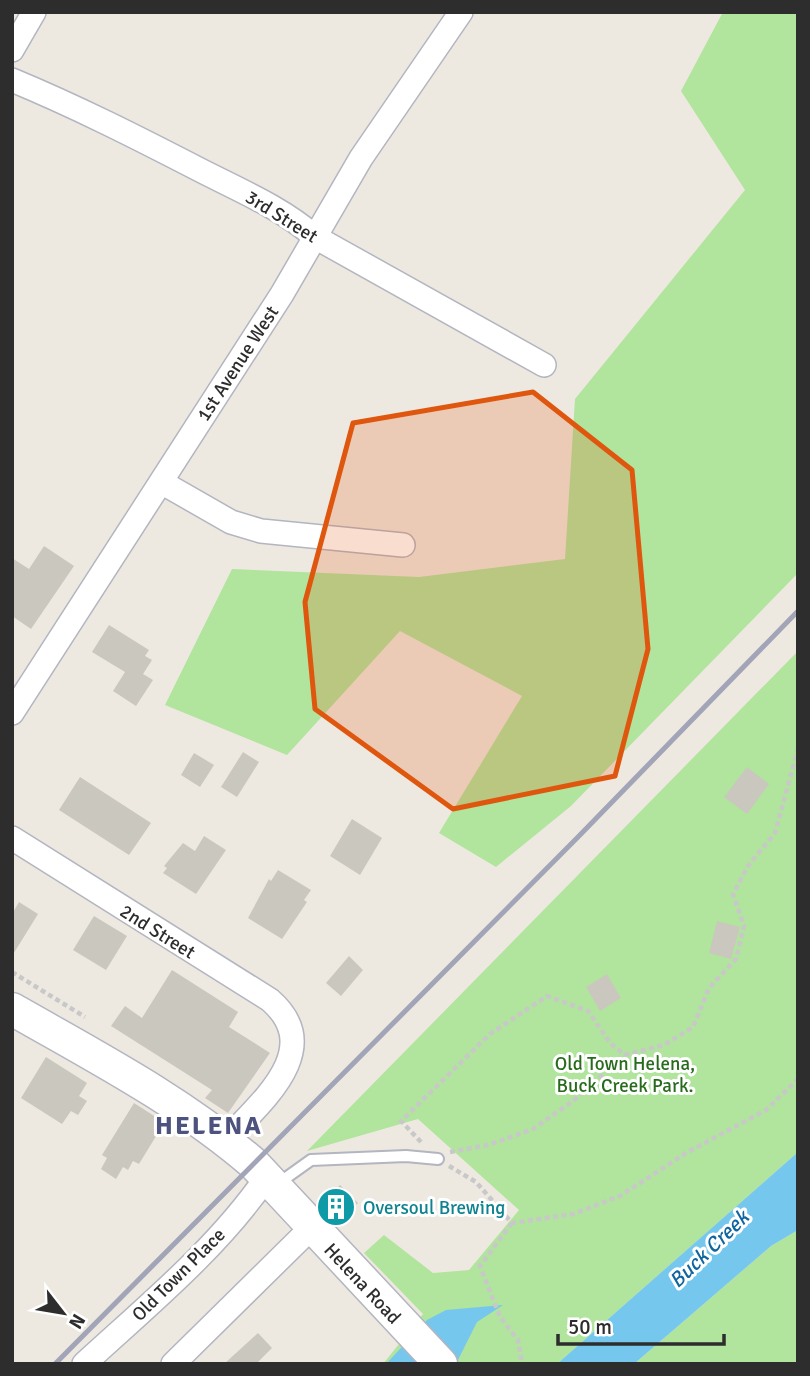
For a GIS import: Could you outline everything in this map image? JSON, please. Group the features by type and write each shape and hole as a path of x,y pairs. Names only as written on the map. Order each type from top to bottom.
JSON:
{"main road":[{"name":"Helena Road","path":"12,1009 175,1104 226,1140 270,1182 441,1364"}],"street":[{"path":"12,50 34,12"},
{"name":"1st Avenue West","path":"12,713 161,482 315,237 368,147 461,12"},
{"name":"3rd Street","path":"12,80 81,109 236,188 299,223 315,237 544,365"},
{"path":"161,482 231,522 261,531 403,545"},
{"name":"2nd Street","path":"12,838 270,1000 289,1020 294,1032 294,1045 281,1076 226,1140"},
{"name":"Old Town Place","path":"84,1364 209,1245 270,1182"},
{"path":"173,1364 311,1228"}],"lane":[{"path":"270,1182 312,1160 406,1156 438,1159"}],"path":[{"path":"438,1159 447,1152 488,1145 533,1129 573,1101 625,1055 664,1045 693,1027 709,989 736,959 744,926 733,894 748,866 775,833 798,749"},
{"path":"512,1223 476,1182 438,1159 401,1121 490,1034 547,996 588,1011 611,1044 625,1055"},
{"path":"522,1364 518,1340 500,1317 480,1266 512,1223 573,1214 620,1196 685,1153 766,1110 798,1079"}],"highlighted area":[{"path":"533,392 632,470 648,649 615,776 453,809 315,709 305,602 353,423"}],"green space":[{"path":"723,12 798,12 798,573 571,806 496,867 439,833 522,696 400,631 287,755 165,705 232,569 419,577 565,559 575,399 745,190 681,91"},
{"name":"Old Town Helena, Buck Creek Park.","path":"798,651 798,1152 557,1364 383,1364 423,1314 364,1253 384,1235 433,1273 469,1270 519,1210 418,1119 307,1151"},
{"path":"798,1230 798,1364 634,1364 771,1246"}],"water":[{"name":"Buck Creek","path":"798,1152 798,1230 771,1246 634,1364 557,1364"},
{"path":"503,1305 477,1322 456,1364 386,1364 427,1320 446,1310"}],"building":[{"path":"44,546 74,566 31,629 12,616 12,558 29,569"},
{"path":"109,625 149,650 145,656 152,660 143,674 153,680 136,706 113,691 125,672 92,652"},
{"path":"243,752 259,762 237,797 221,787"},
{"path":"194,753 214,765 200,787 181,775"},
{"path":"747,767 769,784 747,814 724,797"},
{"path":"80,777 151,823 129,855 59,810"},
{"path":"352,819 382,838 360,875 330,856"},
{"path":"204,836 226,850 196,894 163,873 167,868 164,866 183,843 195,851"},
{"path":"278,870 311,890 304,900 307,902 282,939 248,918 269,879 271,881"},
{"path":"19,902 38,914 12,956 12,914"},
{"path":"94,916 127,936 106,970 73,950"},
{"path":"717,921 740,927 731,959 709,953"},
{"path":"349,956 363,970 341,996 326,983"},
{"path":"172,970 238,1012 229,1027 270,1053 228,1113 205,1098 212,1090 111,1026 125,1006 142,1018"},
{"path":"607,974 621,998 600,1011 586,987"},
{"path":"46,1057 87,1083 79,1096 87,1101 78,1115 71,1111 62,1124 21,1098"},
{"path":"134,1103 159,1119 156,1124 161,1128 139,1164 133,1161 128,1170 123,1167 116,1179 101,1169 107,1158 102,1155"},
{"name":"Oversoul Brewing","path":"340,1185 358,1203 336,1225 319,1206"},
{"path":"258,1333 272,1348 256,1364 224,1364"}],"railway":[{"path":"55,1364 578,837 798,611"}],"place":[{"name":"Oversoul Brewing","path":"336,1207"}],"district":[{"name":"HELENA","path":"209,1125"}]}
